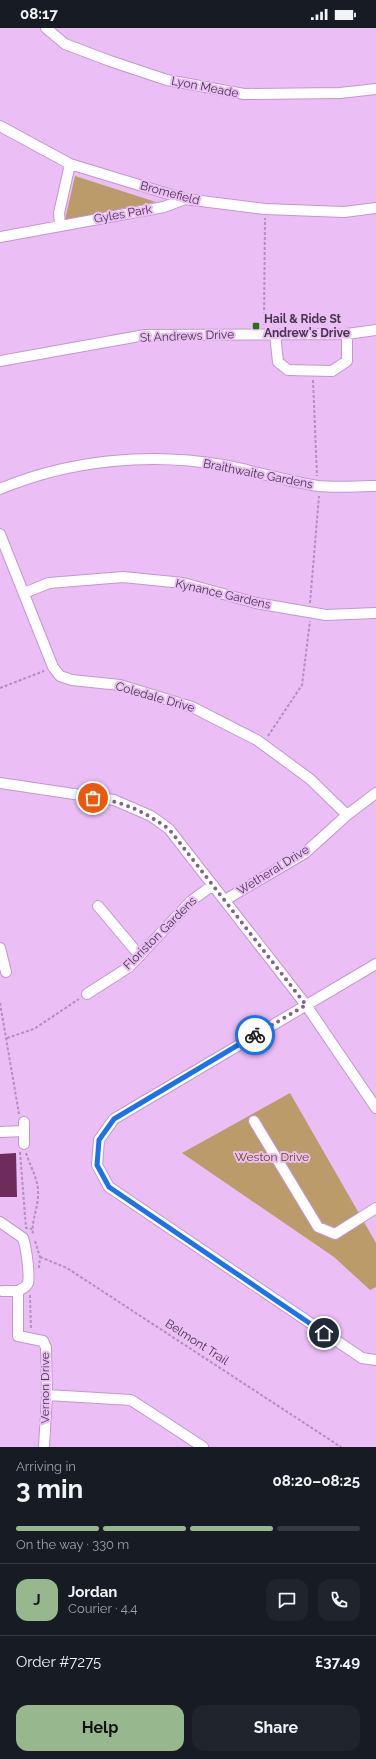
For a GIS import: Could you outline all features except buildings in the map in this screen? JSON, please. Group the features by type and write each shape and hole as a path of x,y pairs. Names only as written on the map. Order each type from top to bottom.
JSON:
{"street":[{"name":"Lyon Meade","path":"46,28 65,44 167,80 244,94 340,94 376,88"},
{"name":"Bromefield","path":"0,126 70,164 185,199 265,209 344,212 376,208"},
{"path":"60,225 59,213 70,164"},
{"name":"Gyles Park","path":"0,237 164,207 185,199"},
{"name":"St Andrews Drive","path":"0,361 145,335 347,334 376,330"},
{"path":"275,334 278,362 288,370 332,371 347,361 347,334"},
{"name":"Braithwaite Gardens","path":"0,489 26,478 90,464 158,459 222,465 319,486 376,486"},
{"path":"0,534 53,667"},
{"name":"Kynance Gardens","path":"24,593 49,583 123,576 183,583 256,603 326,615 376,614"},
{"name":"Coledale Drive","path":"53,667 60,676 72,680 120,685 192,707 262,744 310,779 347,815"},
{"path":"0,784 114,800 151,816 169,829 306,1005 376,1108"},
{"name":"Wetheral Drive","path":"225,900 305,853 347,815 376,793"},
{"name":"Floriston Gardens","path":"87,994 129,967 191,901 213,885"},
{"path":"98,906 140,956"},
{"path":"0,952 6,972"},
{"path":"376,964 114,1119 99,1140 97,1165 109,1187 362,1358 376,1360"},
{"path":"254,1121 318,1226 335,1234 376,1208"},
{"path":"0,1132 22,1123 22,1147"},
{"path":"0,1222 24,1238 27,1249 28,1284 24,1289 18,1291 2,1291"},
{"path":"18,1291 18,1336 31,1337"},
{"name":"Vernon Drive","path":"31,1337 43,1340 46,1347 47,1395 44,1447"},
{"path":"47,1395 132,1400 203,1447"}],"path":[{"path":"264,334 265,209"},
{"path":"262,744 302,685 310,627 310,597 319,486 315,470 313,371"},
{"path":"0,688 53,667"},
{"path":"7,1038 34,1029 87,994"},
{"path":"0,1003 22,1123"},
{"path":"22,1147 26,1228 32,1229"},
{"path":"22,1147 36,1179 38,1194 32,1229 33,1237 40,1257 38,1271"},
{"name":"Belmont Trail","path":"40,1257 67,1268 341,1447"},
{"path":"31,1337 30,1294 32,1288"}],"green space":[{"path":"75,176 156,202 65,220"},
{"name":"Weston Drive","path":"290,1093 376,1243 376,1287 370,1290 334,1257 182,1153"}],"way so far":[{"path":"93,798 114,800 132,807 151,816 169,829 306,1005 255,1035"}],"place":[{"name":"Hail & Ride St Andrew's Drive","path":"256,326"}],"route":[{"path":"255,1035 114,1119 99,1140 97,1165 109,1187 324,1333"}]}
